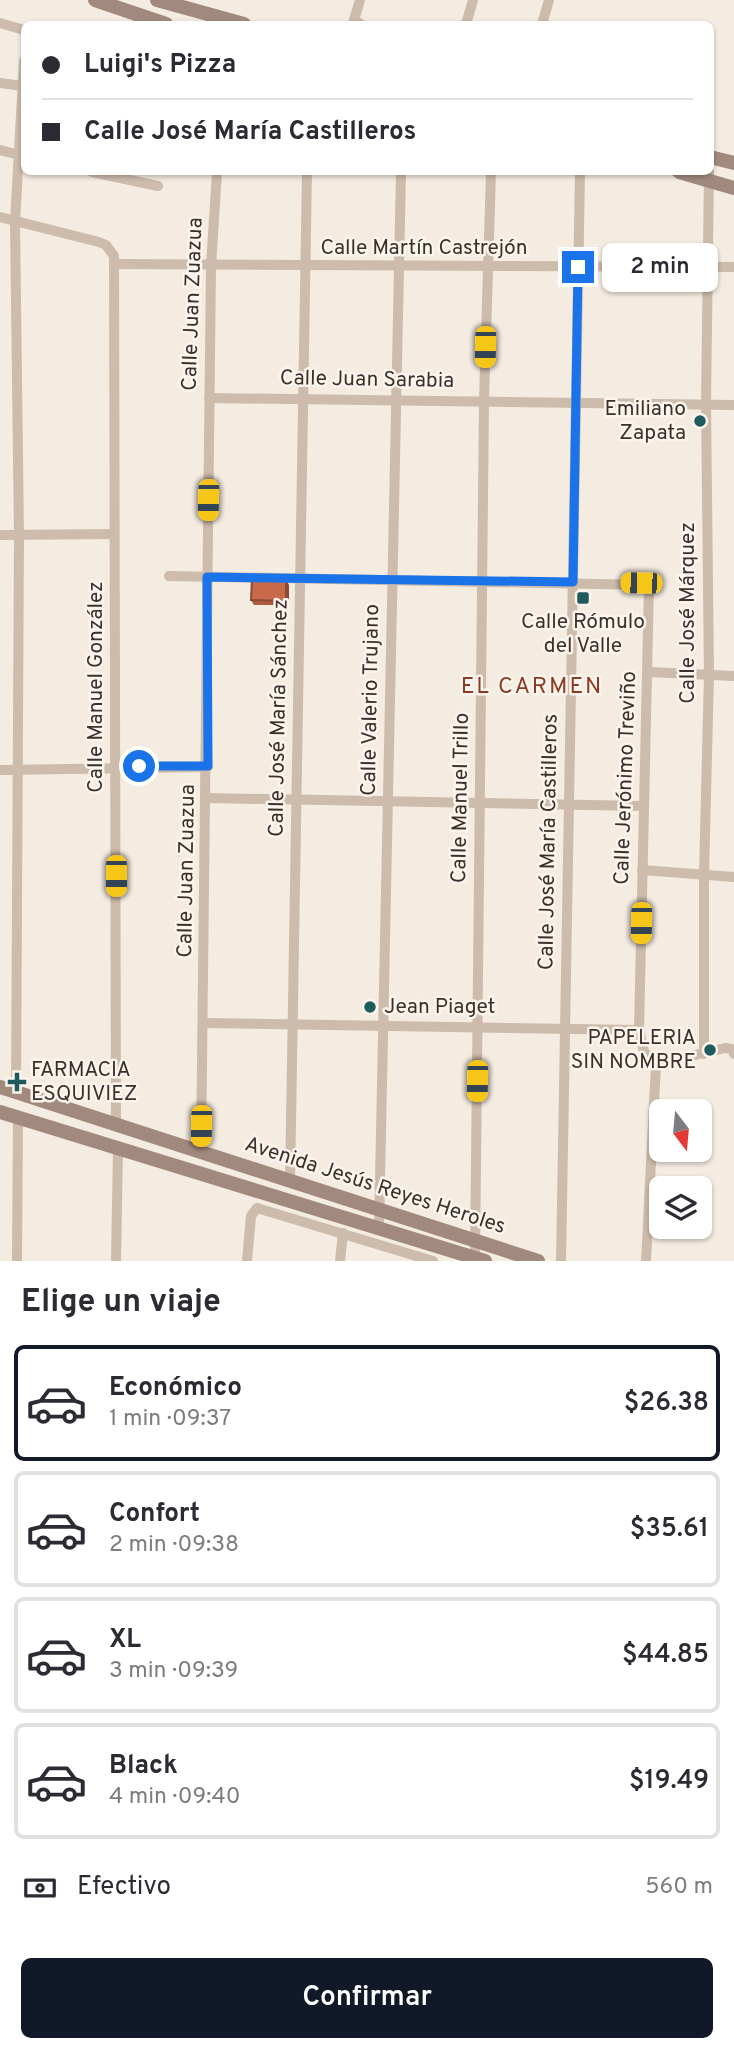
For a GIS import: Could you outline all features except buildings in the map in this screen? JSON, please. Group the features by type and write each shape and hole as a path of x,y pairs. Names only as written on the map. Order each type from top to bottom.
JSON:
{"street":[{"path":"95,0 157,21"},
{"path":"158,0 233,21"},
{"path":"356,21 360,0"},
{"path":"467,21 473,0"},
{"path":"543,21 549,0"},
{"path":"0,23 21,29"},
{"path":"0,83 21,86"},
{"path":"0,150 21,156"},
{"path":"714,158 734,163"},
{"path":"16,1092 19,536 15,222 21,165"},
{"path":"106,175 158,186"},
{"name":"Calle Juan Zuazua","path":"201,1152 208,766 207,577 211,266 217,175"},
{"name":"Calle José María Sánchez","path":"290,1181 307,175"},
{"name":"Calle Valerio Trujano","path":"379,1228 401,175"},
{"name":"Calle Manuel Trillo","path":"480,1259 473,1240 478,1028 484,401 491,175"},
{"name":"Calle José María Castilleros","path":"561,1261 580,175"},
{"path":"709,176 734,188"},
{"name":"Calle José Márquez","path":"704,1054 704,875 709,675 706,404 709,176"},
{"path":"0,217 15,222"},
{"name":"Calle Manuel González","path":"15,222 99,242 112,250 114,264 116,1124"},
{"name":"Calle Martín Castrejón","path":"114,264 734,267"},
{"name":"Calle Juan Sarabia","path":"209,398 734,405"},
{"path":"0,535 114,534"},
{"path":"169,576 573,582"},
{"name":"Calle Jerónimo Treviño","path":"573,582 649,585 639,1030 644,1052 656,1064"},
{"path":"649,672 734,676"},
{"path":"0,770 208,766"},
{"path":"207,798 643,806"},
{"path":"642,870 734,877"},
{"path":"204,1023 639,1030"},
{"path":"646,1261 656,1064 733,1051"},
{"name":"Avenida Jesús Reyes Heroles","path":"0,1087 538,1261"},
{"name":"Avenida Jesús Reyes Heroles","path":"0,1112 480,1259"},
{"path":"18,1117 18,1261"},
{"path":"116,1261 118,1148"},
{"path":"247,1261 251,1216 257,1208 433,1261"},
{"path":"340,1261 343,1233"}],"place":[{"name":"Emiliano Zapata","path":"700,421"},
{"name":"Calle Rómulo del Valle","path":"583,598"},
{"name":"Jean Piaget","path":"370,1007"},
{"name":"PAPELERIA SIN NOMBRE","path":"710,1050"},
{"name":"FARMACIA ESQUIVIEZ","path":"17,1082"}],"district":[{"name":"EL CARMEN","path":"532,687"}],"route":[{"path":"139,766 208,766 207,577 573,582 578,267"}]}
